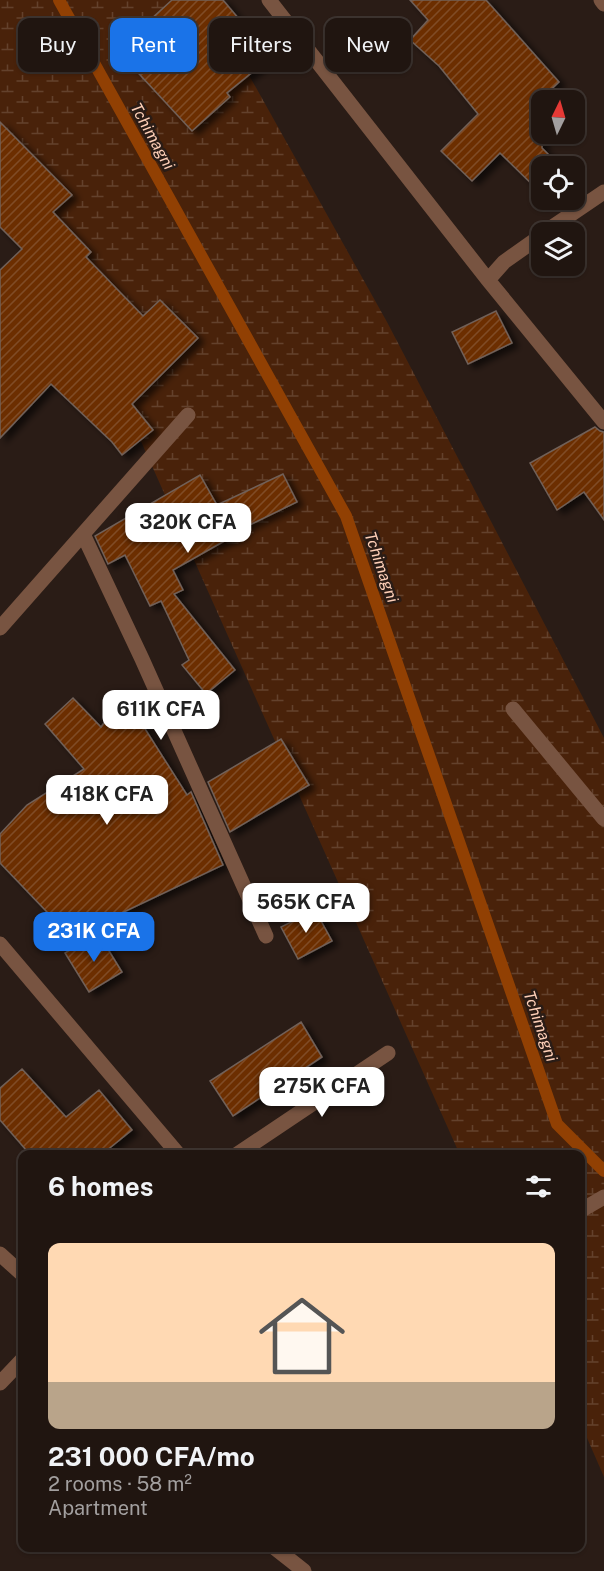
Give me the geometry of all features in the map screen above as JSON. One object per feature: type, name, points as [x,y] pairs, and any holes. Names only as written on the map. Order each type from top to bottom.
[{"type":"street","points":[[269,0],[488,280],[604,422]]},
{"type":"street","points":[[601,0],[604,4]]},
{"type":"street","points":[[560,222],[604,192]]},
{"type":"street","points":[[488,280],[504,262],[531,243]]},
{"type":"street","points":[[0,628],[188,415]]},
{"type":"street","points":[[83,534],[142,659],[266,936]]},
{"type":"street","points":[[513,709],[604,819]]},
{"type":"street","points":[[0,944],[175,1150]]},
{"type":"street","points":[[243,1150],[388,1053]]},
{"type":"street","points":[[585,1208],[602,1198]]},
{"type":"street","points":[[0,1254],[18,1270]]},
{"type":"street","points":[[0,1383],[18,1364]]},
{"type":"street","points":[[280,1552],[304,1571]]},
{"type":"green space","points":[[0,0],[207,0],[217,18],[209,18],[209,72],[247,72],[387,322],[604,738],[604,1477],[585,1433],[585,1150],[458,1150],[0,126]]},
{"type":"building","points":[[172,0],[223,0],[238,18],[209,18],[209,72],[253,72],[227,93],[230,97],[192,131],[137,72],[197,72],[197,18],[152,18]]},
{"type":"building","points":[[410,0],[486,0],[559,82],[550,90],[531,90],[531,144],[542,144],[542,148],[550,156],[531,156],[531,183],[500,153],[472,181],[441,151],[478,114],[439,66],[411,41],[428,20]]},
{"type":"building","points":[[0,122],[72,195],[53,212],[91,252],[86,257],[143,316],[160,300],[198,338],[132,404],[153,430],[122,455],[112,442],[51,384],[0,438],[0,270],[22,249],[0,227]]},
{"type":"building","points":[[496,311],[512,343],[468,364],[452,332]]},
{"type":"building","points":[[595,427],[604,432],[604,520],[584,492],[557,510],[530,463]]},
{"type":"building","points":[[283,474],[297,502],[233,533],[235,535],[173,570],[183,590],[174,594],[235,670],[206,694],[182,665],[189,660],[161,601],[150,606],[125,555],[108,564],[95,536],[200,475],[217,505]]},
{"type":"building","points":[[73,698],[101,727],[117,705],[142,724],[187,795],[191,792],[223,865],[71,937],[0,863],[0,834],[27,805],[84,769],[45,724]]},
{"type":"building","points":[[281,739],[309,785],[230,832],[208,782]]},
{"type":"building","points":[[315,910],[332,941],[298,959],[281,927]]},
{"type":"building","points":[[98,933],[122,972],[89,992],[65,953]]},
{"type":"building","points":[[301,1022],[322,1057],[233,1116],[210,1081]]},
{"type":"building","points":[[22,1069],[66,1117],[99,1090],[132,1130],[107,1150],[26,1150],[0,1120],[0,1088]]},
{"type":"waterway","name":"Tchimagni","points":[[59,0],[346,516],[557,1124],[583,1150]]},
{"type":"waterway","name":"Tchimagni","points":[[585,1152],[604,1171]]}]
